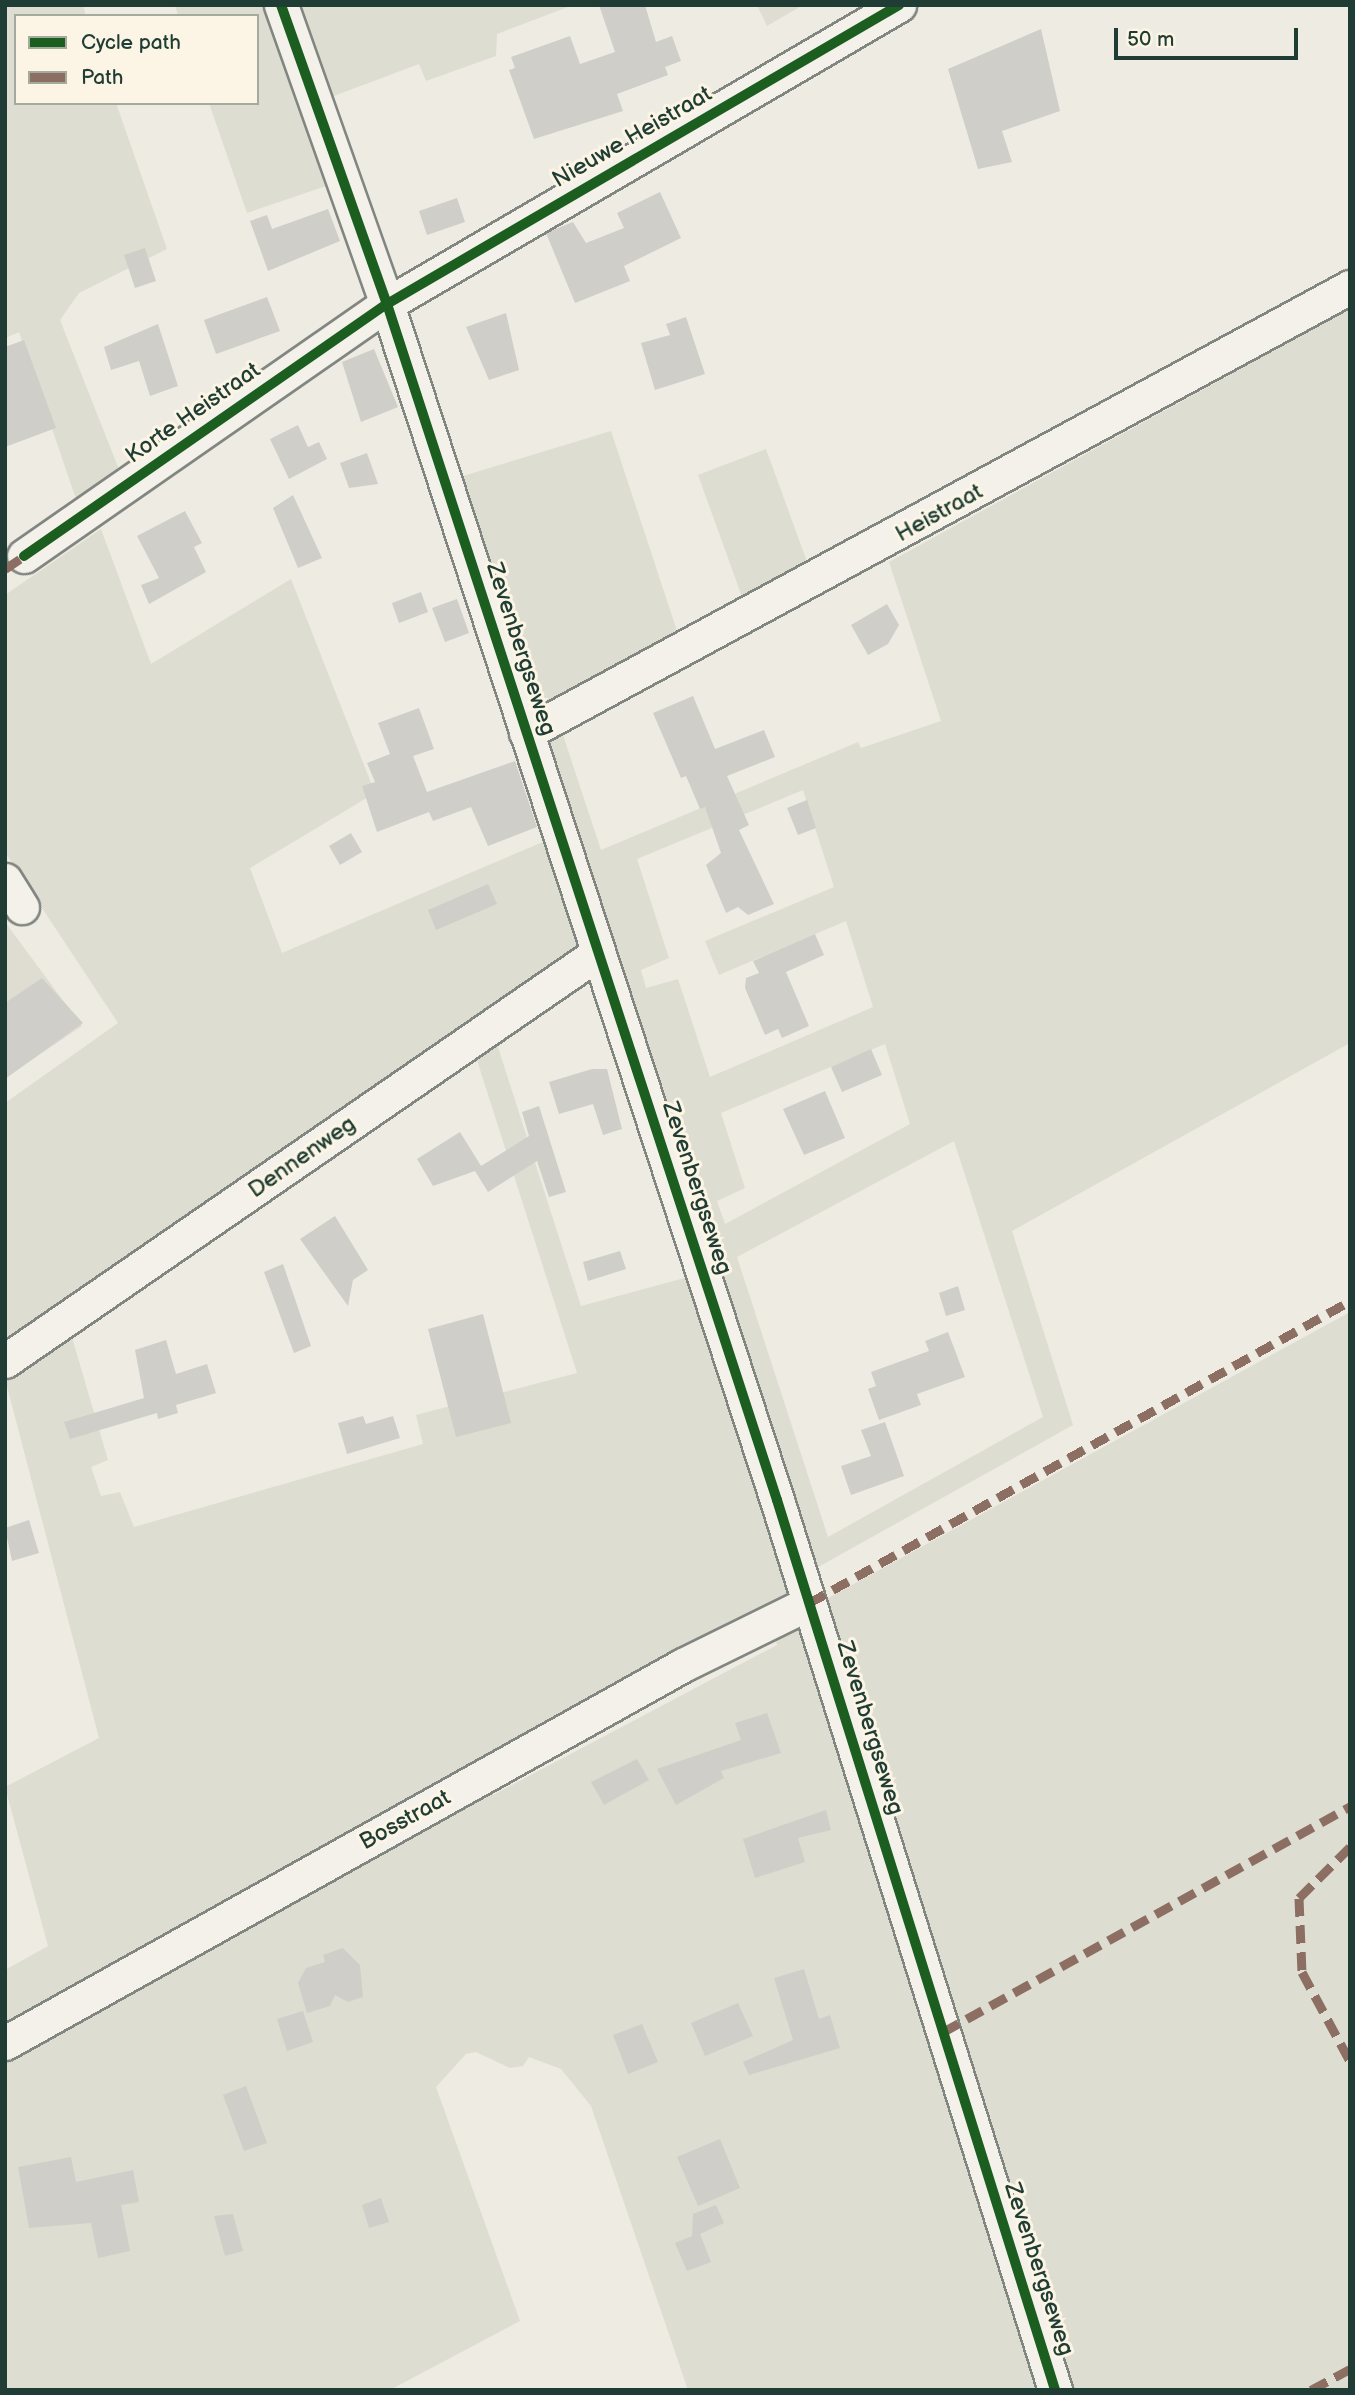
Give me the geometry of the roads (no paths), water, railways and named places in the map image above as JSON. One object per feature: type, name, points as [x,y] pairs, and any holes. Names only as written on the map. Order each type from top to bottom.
[{"type":"street","name":"Zevenbergseweg","points":[[281,5],[387,304],[598,953],[808,1603],[1055,2390]]},
{"type":"street","name":"Nieuwe Heistraat","points":[[387,304],[899,5]]},
{"type":"street","name":"Heistraat","points":[[526,733],[1350,287]]},
{"type":"street","name":"Korte Heistraat","points":[[24,556],[387,304]]},
{"type":"street","name":"Dennenweg","points":[[5,1361],[598,953]]},
{"type":"street","name":"Bosstraat","points":[[5,2043],[683,1665],[808,1603]]}]
